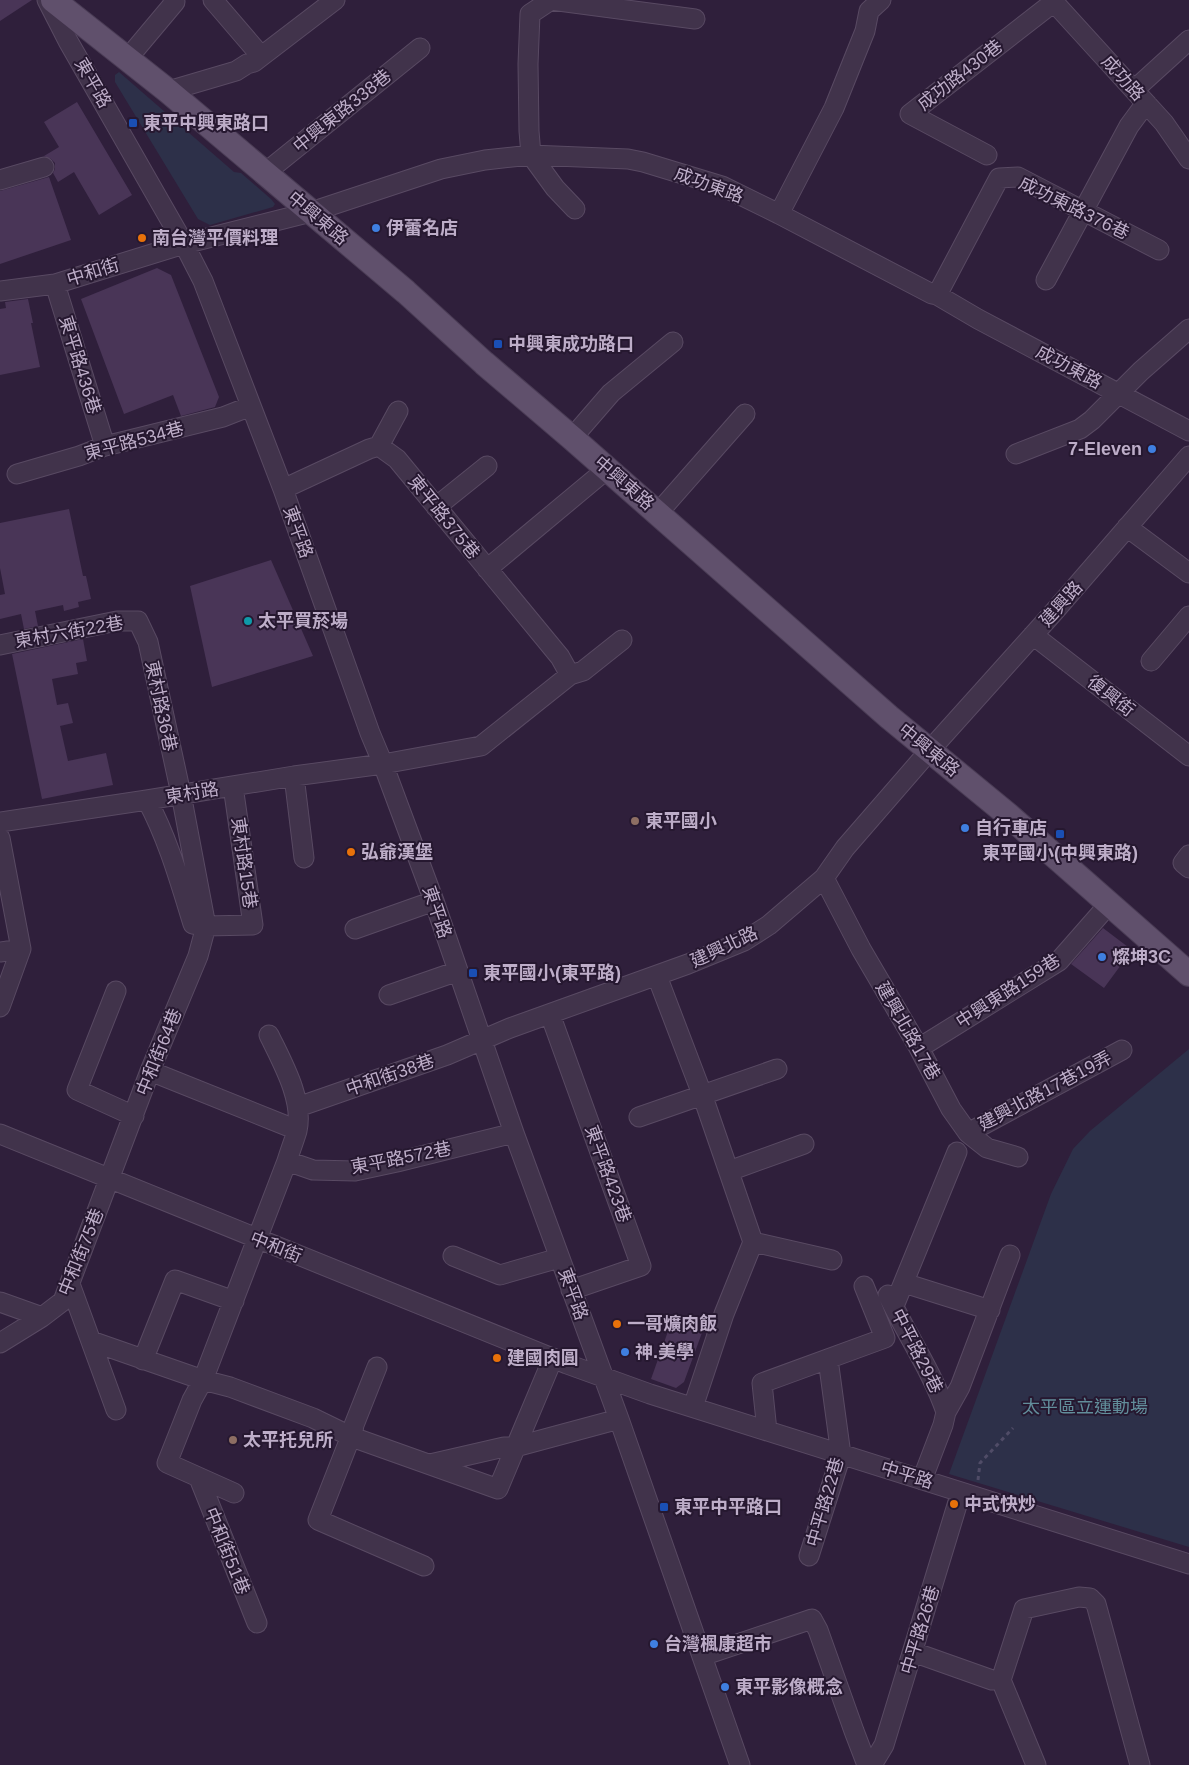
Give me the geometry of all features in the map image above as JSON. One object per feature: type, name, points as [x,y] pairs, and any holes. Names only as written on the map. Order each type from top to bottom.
[{"type":"main road","name":"中興東路","points":[[53,0],[128,58],[311,212],[882,710],[1007,814],[1189,974]]},
{"type":"street","name":"東平路","points":[[47,0],[68,41],[184,244],[203,281],[283,489],[370,733],[434,901],[514,1133],[619,1419],[740,1765]]},
{"type":"street","points":[[128,58],[175,2],[173,0]]},
{"type":"street","points":[[213,0],[260,56]]},
{"type":"street","points":[[168,91],[236,71],[254,62],[335,0]]},
{"type":"street","points":[[575,209],[555,188],[531,154],[528,64],[530,14],[551,0],[695,19]]},
{"type":"street","points":[[779,214],[840,95],[865,32],[869,11],[881,0]]},
{"type":"street","name":"成功路","points":[[1053,1],[1164,123],[1189,159]]},
{"type":"street","name":"成功路430巷","points":[[987,155],[910,114],[1053,1]]},
{"type":"street","points":[[1046,280],[1129,126],[1140,97],[1189,40]]},
{"type":"street","name":"中興東路338巷","points":[[265,173],[420,48]]},
{"type":"street","name":"成功東路","points":[[184,244],[311,212],[441,169],[485,160],[531,154],[643,162],[722,186],[779,214],[937,295],[978,319],[1189,431]]},
{"type":"street","points":[[0,180],[44,167]]},
{"type":"street","name":"成功東路376巷","points":[[937,295],[999,178],[1018,178],[1159,250]]},
{"type":"street","name":"中和街","points":[[0,291],[55,284],[184,244]]},
{"type":"street","name":"東平路436巷","points":[[55,284],[105,446]]},
{"type":"street","points":[[1016,454],[1080,429],[1189,330]]},
{"type":"street","points":[[572,438],[611,393],[673,342]]},
{"type":"street","name":"東平路534巷","points":[[17,474],[79,456],[105,446],[222,417],[251,406]]},
{"type":"street","points":[[283,489],[379,446],[398,411]]},
{"type":"street","points":[[658,513],[745,414]]},
{"type":"street","name":"東平路375巷","points":[[379,446],[397,459],[560,658],[570,675]]},
{"type":"street","name":"建興路","points":[[930,750],[1189,456]]},
{"type":"street","points":[[436,508],[487,466]]},
{"type":"street","points":[[487,569],[607,469]]},
{"type":"street","points":[[1127,527],[1189,573]]},
{"type":"street","points":[[1151,661],[1189,616]]},
{"type":"street","name":"東村六街22巷","points":[[0,645],[117,621],[138,621]]},
{"type":"street","name":"東村路36巷","points":[[138,621],[148,642],[181,794]]},
{"type":"street","name":"復興街","points":[[1032,635],[1189,756]]},
{"type":"street","points":[[383,764],[481,746],[570,675],[583,671],[622,640]]},
{"type":"street","name":"建興北路","points":[[482,1040],[657,976],[744,941],[769,925],[824,878],[845,848],[930,750]]},
{"type":"street","name":"東村路","points":[[0,822],[383,764]]},
{"type":"street","points":[[294,776],[304,858]]},
{"type":"street","name":"東村路15巷","points":[[206,926],[253,925],[233,786]]},
{"type":"street","name":"中和街64巷","points":[[110,1179],[150,1071],[198,956],[206,926],[181,794]]},
{"type":"street","points":[[147,800],[167,842],[194,924],[206,926]]},
{"type":"street","points":[[0,838],[21,949],[0,1007]]},
{"type":"street","points":[[1189,855],[1183,863],[1189,868]]},
{"type":"street","name":"建興北路17巷","points":[[824,878],[951,1109],[968,1133],[987,1148],[1018,1157]]},
{"type":"street","points":[[355,929],[434,901]]},
{"type":"street","name":"中興東路159巷","points":[[919,1048],[1059,961],[1109,904]]},
{"type":"street","points":[[0,952],[21,949]]},
{"type":"street","points":[[389,995],[458,971]]},
{"type":"street","points":[[657,976],[702,1094],[754,1242],[724,1314],[693,1407]]},
{"type":"street","points":[[116,991],[77,1090],[134,1116]]},
{"type":"street","name":"東平路423巷","points":[[550,1014],[641,1266],[572,1290]]},
{"type":"street","points":[[257,1239],[297,1130],[298,1107],[287,1074],[268,1035]]},
{"type":"street","name":"中和街38巷","points":[[298,1107],[447,1055],[482,1040]]},
{"type":"street","name":"建興北路17巷19弄","points":[[968,1133],[1122,1050]]},
{"type":"street","points":[[639,1117],[777,1069]]},
{"type":"street","points":[[150,1071],[297,1130]]},
{"type":"street","name":"東平路572巷","points":[[287,1161],[313,1170],[355,1171],[514,1133]]},
{"type":"street","name":"中和街","points":[[0,1134],[553,1358],[603,1376]]},
{"type":"street","points":[[729,1172],[804,1144]]},
{"type":"street","points":[[904,1282],[957,1152]]},
{"type":"street","name":"中和街75巷","points":[[0,1343],[64,1301],[110,1179]]},
{"type":"street","name":"中和街51巷","points":[[234,1493],[167,1463],[192,1400],[203,1380],[257,1239]]},
{"type":"street","points":[[754,1242],[832,1260]]},
{"type":"street","name":"中平路29巷","points":[[922,1480],[946,1412],[960,1387],[1010,1255]]},
{"type":"street","points":[[453,1256],[500,1275],[560,1258]]},
{"type":"street","points":[[143,1360],[175,1280],[234,1301]]},
{"type":"street","name":"中平路29巷","points":[[946,1412],[938,1390],[890,1298],[904,1282],[990,1310]]},
{"type":"street","points":[[70,1284],[116,1410]]},
{"type":"street","points":[[767,1431],[762,1383],[885,1338],[864,1286]]},
{"type":"street","points":[[0,1302],[42,1317]]},
{"type":"street","points":[[91,1341],[203,1380],[230,1387],[313,1418],[352,1437],[498,1489],[553,1358]]},
{"type":"street","name":"中平路22巷","points":[[809,1556],[841,1455],[828,1359]]},
{"type":"street","points":[[377,1367],[354,1425],[352,1437],[346,1446],[318,1520],[424,1566]]},
{"type":"street","name":"中平路","points":[[603,1376],[650,1394],[1189,1564]]},
{"type":"street","points":[[430,1464],[504,1447],[515,1447],[619,1419]]},
{"type":"street","name":"中和街51巷","points":[[198,1478],[257,1623]]},
{"type":"street","name":"中平路26巷","points":[[872,1765],[884,1745],[961,1492]]},
{"type":"street","points":[[1029,1762],[1001,1680],[1024,1609],[1080,1597],[1090,1598],[1096,1604],[1140,1765]]},
{"type":"street","points":[[702,1656],[812,1619],[818,1630],[867,1765]]},
{"type":"street","points":[[913,1652],[992,1680],[1001,1680]]},
{"type":"path","points":[[978,1483],[980,1462],[1013,1428]]},
{"type":"green space","points":[[119,72],[234,172],[241,173],[271,199],[275,204],[273,207],[210,225],[198,219],[115,82],[115,75]]},
{"type":"green space","name":"太平區立運動場","points":[[1189,1049],[1189,1547],[949,1474],[1051,1194],[1073,1149],[1090,1131]]},
{"type":"building","points":[[0,0],[32,0],[0,21]]},
{"type":"building","points":[[77,102],[132,195],[99,215],[74,172],[58,182],[53,173],[55,163],[44,156],[59,147],[44,122]]},
{"type":"building","points":[[49,177],[71,240],[0,264],[0,191]]},
{"type":"building","points":[[157,268],[171,275],[219,397],[215,407],[181,416],[173,395],[124,414],[81,299]]},
{"type":"building","points":[[28,299],[40,367],[0,375],[0,309],[6,308],[5,302]]},
{"type":"building","points":[[69,509],[83,576],[86,576],[91,599],[78,602],[79,607],[64,611],[63,605],[35,611],[38,626],[24,629],[21,614],[0,619],[0,595],[5,594],[0,568],[0,523]]},
{"type":"building","name":"太平買菸場","points":[[271,560],[313,656],[212,687],[190,586]]},
{"type":"building","points":[[83,639],[87,661],[76,663],[78,674],[52,679],[57,705],[68,703],[73,723],[60,726],[68,761],[106,753],[113,785],[42,799],[12,654]]},
{"type":"building","name":"燦坤3C","points":[[1103,928],[1132,950],[1104,988],[1071,964]]},
{"type":"building","points":[[672,1320],[703,1330],[684,1382],[676,1388],[651,1379]]},
{"type":"place","name":"東平中興東路口","points":[[133,123]]},
{"type":"place","name":"伊蕾名店","points":[[376,228]]},
{"type":"place","name":"南台灣平價料理","points":[[142,238]]},
{"type":"place","name":"中興東成功路口","points":[[498,344]]},
{"type":"place","name":"7-Eleven","points":[[1152,449]]},
{"type":"place","name":"太平買菸場","points":[[248,621]]},
{"type":"place","name":"東平國小","points":[[635,821]]},
{"type":"place","name":"自行車店","points":[[965,828]]},
{"type":"place","name":"東平國小(中興東路)","points":[[1060,834]]},
{"type":"place","name":"弘爺漢堡","points":[[351,852]]},
{"type":"place","name":"燦坤3C","points":[[1102,957]]},
{"type":"place","name":"東平國小(東平路)","points":[[473,973]]},
{"type":"place","name":"一哥爌肉飯","points":[[617,1324]]},
{"type":"place","name":"神.美學","points":[[625,1352]]},
{"type":"place","name":"建國肉圓","points":[[497,1358]]},
{"type":"place","name":"太平托兒所","points":[[233,1440]]},
{"type":"place","name":"中式快炒","points":[[954,1504]]},
{"type":"place","name":"東平中平路口","points":[[664,1507]]},
{"type":"place","name":"台灣楓康超市","points":[[654,1644]]},
{"type":"place","name":"東平影像概念","points":[[725,1687]]}]
